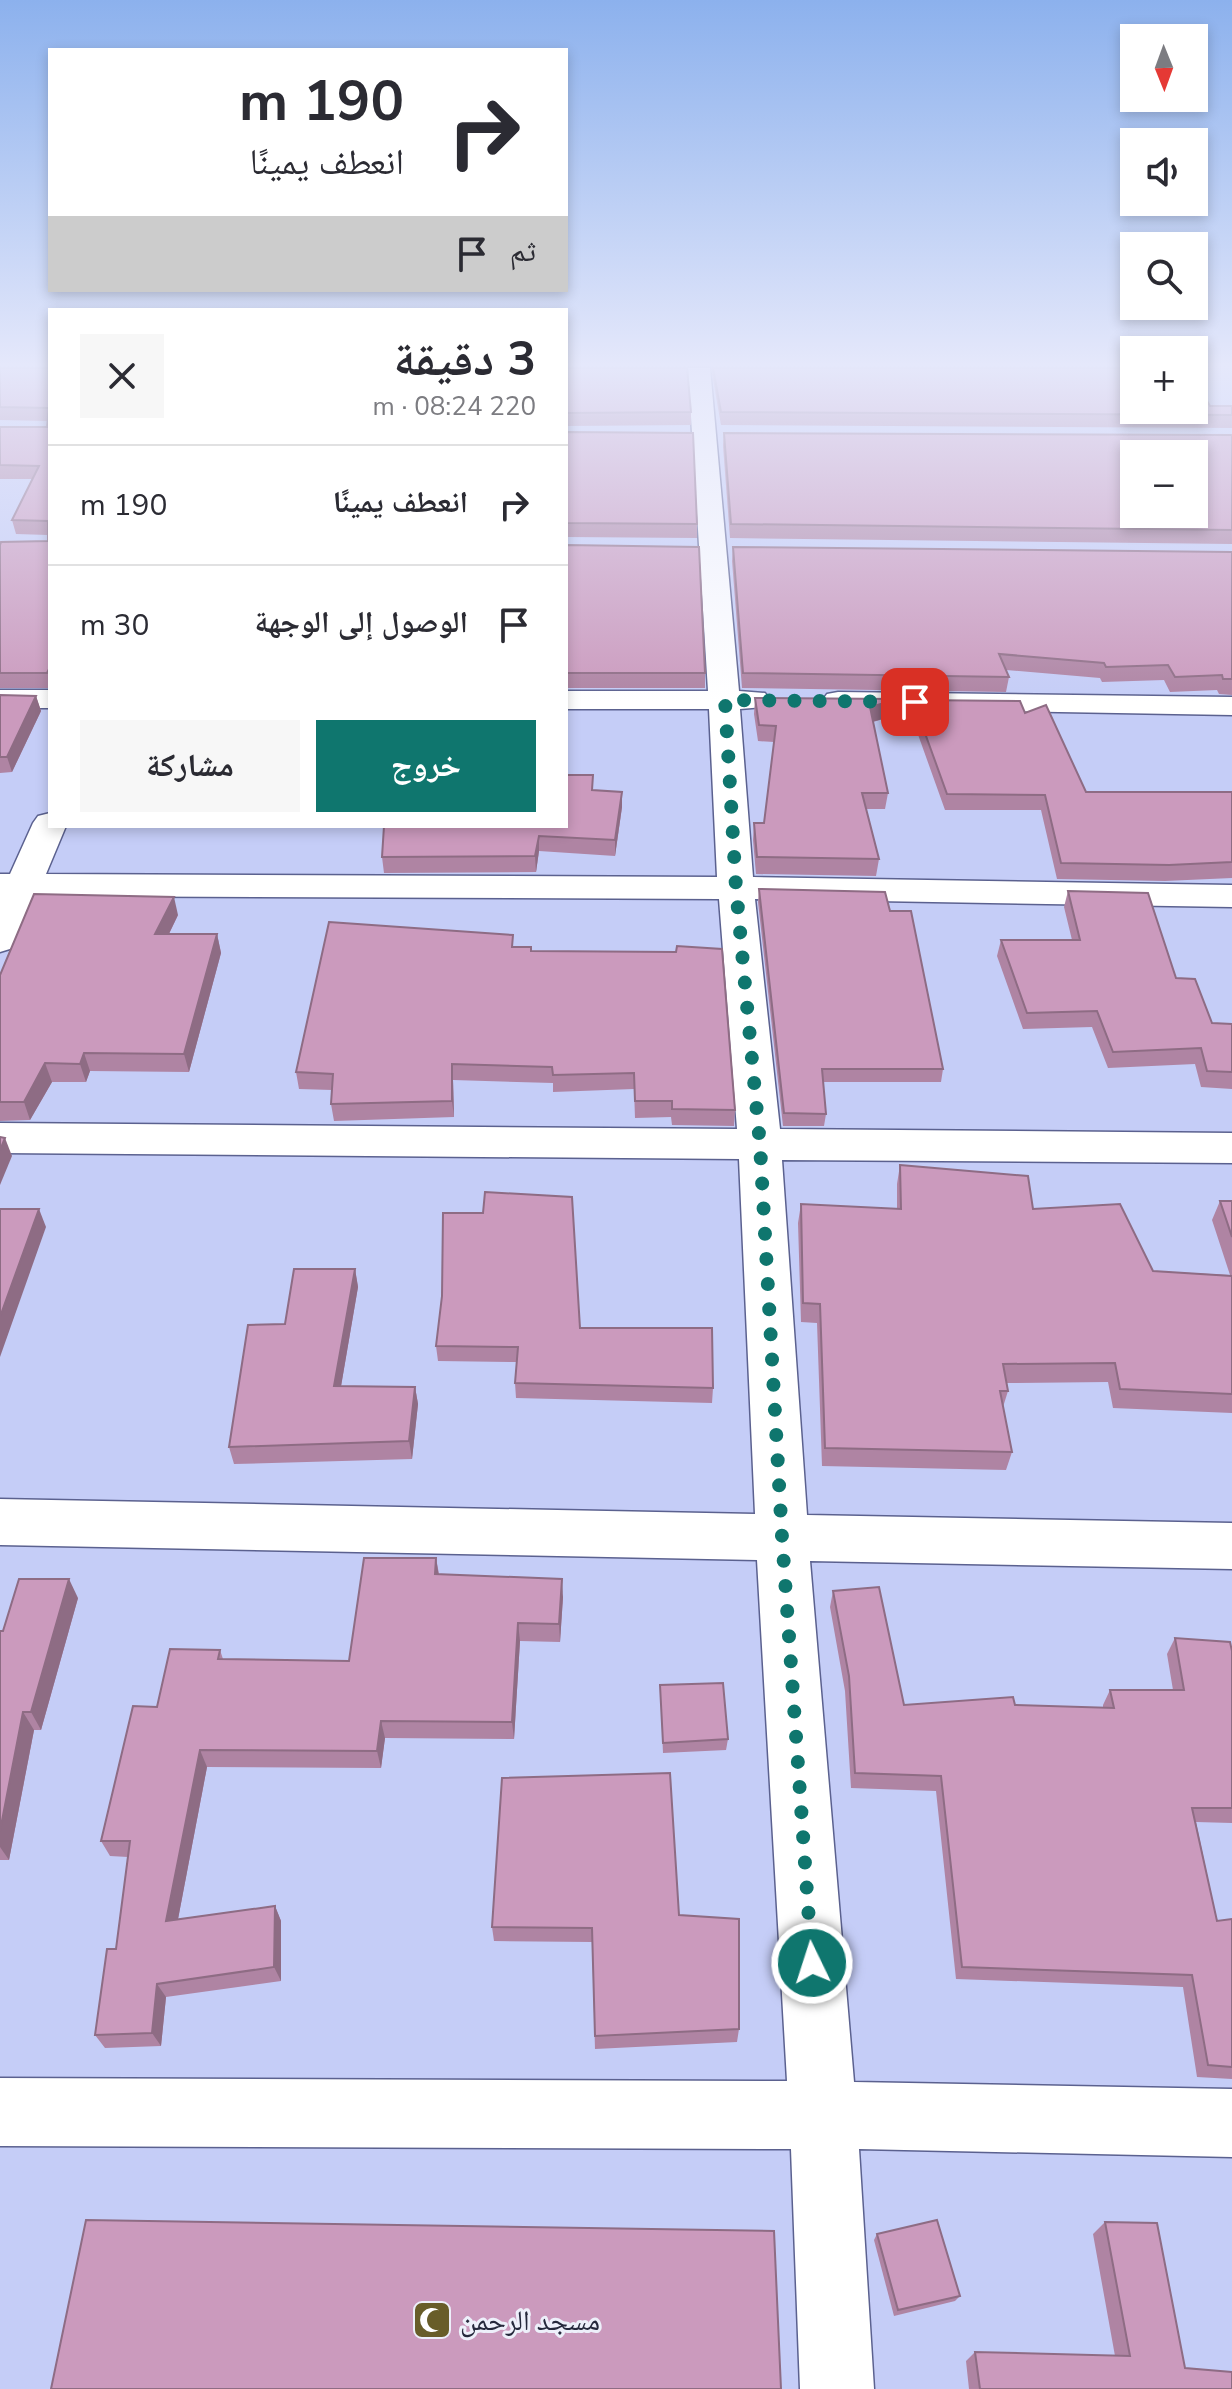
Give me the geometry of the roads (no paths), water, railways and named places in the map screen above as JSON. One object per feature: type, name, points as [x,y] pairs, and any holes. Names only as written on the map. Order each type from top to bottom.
[{"type":"street","points":[[709,479],[736,888],[760,1145],[782,1537],[823,2115],[837,2389]]},
{"type":"street","points":[[0,699],[48,699]]},
{"type":"street","points":[[568,700],[1232,706]]},
{"type":"street","points":[[0,940],[12,885],[48,826]]},
{"type":"street","points":[[12,885],[736,888],[1232,896]]},
{"type":"street","points":[[0,1138],[1232,1148]]},
{"type":"street","points":[[0,1522],[1232,1546]]},
{"type":"street","points":[[0,2112],[823,2115],[1232,2123]]},
{"type":"place","name":"مسجد الرحمن","points":[[432,2320]]}]
